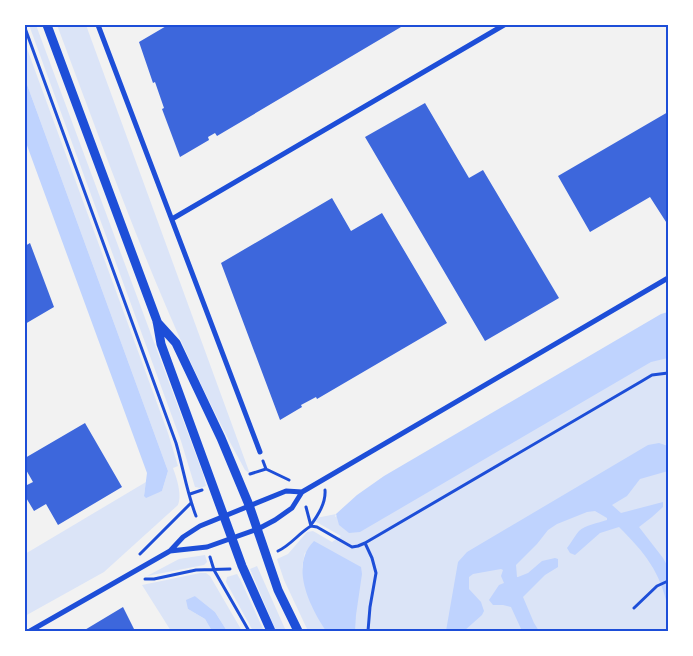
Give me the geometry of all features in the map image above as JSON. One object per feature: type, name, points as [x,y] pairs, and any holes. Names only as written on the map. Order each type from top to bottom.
[{"type":"street","points":[[47,25],[157,321],[161,344],[232,539],[271,631]]},
{"type":"street","points":[[98,25],[260,452]]},
{"type":"street","points":[[172,219],[504,25]]},
{"type":"street","points":[[170,551],[207,547],[232,539],[276,520],[292,508],[302,492],[668,278]]},
{"type":"street","points":[[157,321],[176,343],[221,438],[258,528],[278,590],[298,631]]},
{"type":"street","points":[[30,631],[170,551],[183,537],[200,526],[286,491],[302,492]]},
{"type":"path","points":[[25,28],[176,443],[191,503],[200,526]]},
{"type":"path","points":[[311,526],[317,527],[352,547],[358,546],[642,381],[652,376],[668,373]]},
{"type":"path","points":[[267,557],[284,548],[311,526],[321,509],[326,493],[323,480]]},
{"type":"path","points":[[140,555],[191,503]]},
{"type":"path","points":[[365,543],[376,573],[368,631]]},
{"type":"path","points":[[207,547],[214,570],[249,631]]},
{"type":"path","points":[[122,579],[154,579],[196,570],[214,570]]},
{"type":"path","points":[[634,608],[657,586],[668,581]]},
{"type":"shaded area","points":[[29,25],[36,25],[206,486],[195,487],[181,441]]},
{"type":"shaded area","points":[[57,25],[86,25],[250,474],[245,470],[217,417],[166,307],[121,195]]},
{"type":"shaded area","points":[[25,43],[168,433],[178,466],[173,468],[179,491],[179,501],[178,505],[104,572],[25,616],[25,554],[146,482],[144,495],[162,491],[168,471],[25,79]]},
{"type":"shaded area","points":[[668,333],[668,631],[342,631],[305,552],[302,567],[306,589],[326,631],[308,631],[284,580],[277,559],[288,554],[307,532],[313,531],[332,542],[341,536],[311,519],[336,514],[335,517]]},
{"type":"shaded area","points":[[205,555],[207,562],[204,565],[147,576],[179,559]]},
{"type":"shaded area","points":[[257,566],[286,631],[276,631],[250,569]]},
{"type":"shaded area","points":[[206,573],[210,576],[242,631],[227,631],[215,612],[195,596],[188,609],[205,619],[212,631],[171,631],[142,585]]},
{"type":"shaded area","points":[[237,574],[264,631],[253,631],[226,582],[227,577]]},
{"type":"water","points":[[25,79],[168,471],[162,491],[146,498],[144,496],[147,473],[25,140]]},
{"type":"water","points":[[668,312],[668,358],[651,362],[360,532],[349,533],[339,525],[336,514],[357,495],[384,476],[661,314]]},
{"type":"water","points":[[659,443],[668,446],[668,471],[640,479],[627,496],[612,505],[621,513],[663,502],[663,507],[639,527],[668,567],[668,608],[661,583],[650,563],[619,527],[600,533],[575,555],[570,553],[567,548],[579,531],[607,520],[607,518],[595,511],[587,512],[557,524],[548,530],[516,565],[518,577],[528,573],[542,561],[558,559],[558,567],[545,575],[523,597],[539,631],[522,631],[511,607],[493,605],[489,600],[499,585],[504,583],[501,576],[503,570],[501,569],[473,574],[469,577],[469,589],[481,602],[484,611],[464,631],[446,631],[458,562],[467,552],[648,445]]},
{"type":"water","points":[[314,541],[361,567],[362,574],[355,631],[326,631],[314,610],[305,586],[303,562],[307,551]]},
{"type":"water","points":[[195,596],[215,612],[227,631],[212,631],[205,619],[188,609],[186,600]]},
{"type":"building","points":[[168,25],[399,25],[401,27],[217,136],[215,133],[208,137],[209,140],[180,157],[162,109],[164,108],[155,82],[153,83],[139,42]]},
{"type":"building","points":[[425,103],[469,178],[483,170],[559,298],[485,341],[365,137]]},
{"type":"building","points":[[668,112],[668,225],[650,197],[590,232],[558,176]]},
{"type":"building","points":[[332,198],[351,231],[382,213],[447,323],[317,399],[316,397],[301,405],[302,407],[280,420],[221,263]]},
{"type":"building","points":[[30,243],[54,307],[25,324],[25,246]]},
{"type":"building","points":[[85,423],[122,487],[58,525],[46,504],[34,511],[25,496],[25,486],[33,482],[25,468],[25,458]]},
{"type":"building","points":[[123,607],[135,631],[83,631]]}]
